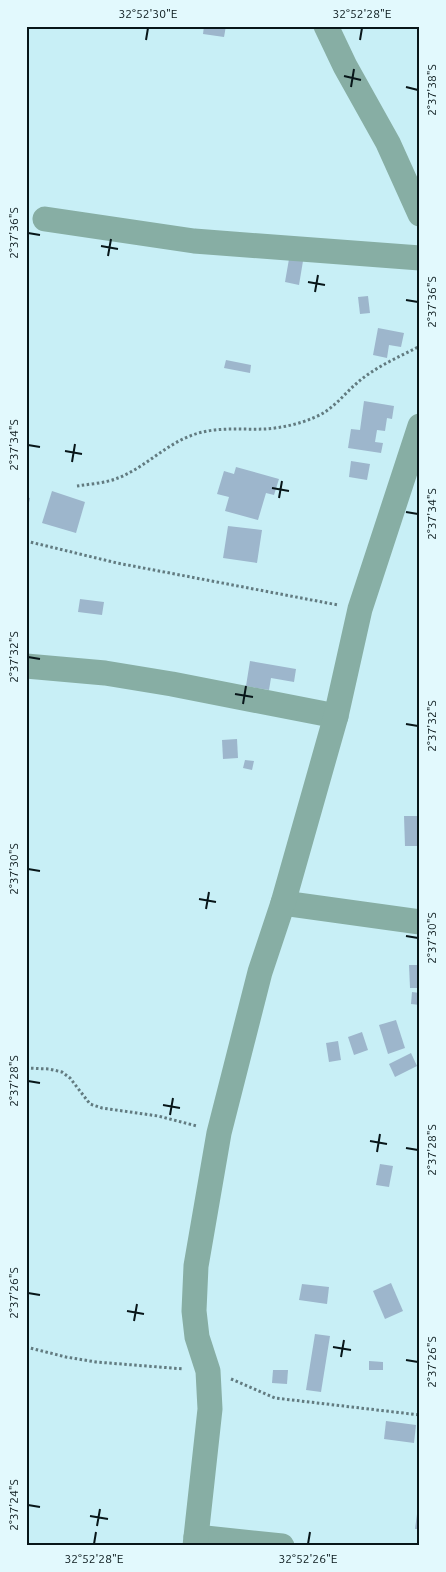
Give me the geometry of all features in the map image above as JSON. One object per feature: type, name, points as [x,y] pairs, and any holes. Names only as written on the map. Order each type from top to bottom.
[{"type":"street","points":[[326,26],[345,66],[388,144],[420,214]]},
{"type":"street","points":[[45,219],[194,241],[420,258]]},
{"type":"street","points":[[282,1546],[195,1541],[210,1409],[208,1371],[197,1337],[194,1302],[196,1266],[219,1133],[260,972],[284,904],[336,716],[360,609],[420,426]]},
{"type":"street","points":[[26,666],[105,673],[336,716]]},
{"type":"street","points":[[284,904],[420,922]]},
{"type":"path","points":[[77,486],[117,479],[171,444],[192,435],[210,430],[266,429],[314,418],[336,405],[358,382],[385,364],[420,346]]},
{"type":"path","points":[[26,541],[117,563],[360,609]]},
{"type":"path","points":[[26,1068],[49,1069],[62,1072],[70,1078],[90,1104],[102,1108],[188,1122],[219,1133]]},
{"type":"path","points":[[26,1347],[96,1362],[208,1371],[275,1398],[420,1415]]},
{"type":"building","points":[[204,26],[226,26],[224,37],[203,34]]},
{"type":"building","points":[[289,259],[303,261],[299,285],[285,282]]},
{"type":"building","points":[[368,296],[370,313],[360,314],[358,297]]},
{"type":"building","points":[[378,328],[404,333],[401,347],[389,345],[387,358],[373,355]]},
{"type":"building","points":[[226,360],[251,365],[250,373],[224,368]]},
{"type":"building","points":[[364,401],[394,406],[392,419],[387,418],[385,431],[377,430],[375,442],[383,443],[381,453],[348,448],[351,429],[360,430]]},
{"type":"building","points":[[351,461],[370,464],[367,480],[349,477]]},
{"type":"building","points":[[236,467],[279,479],[274,495],[266,493],[258,520],[225,511],[229,497],[217,494],[224,471],[234,474]]},
{"type":"building","points":[[52,491],[85,502],[76,533],[42,523]]},
{"type":"building","points":[[26,497],[30,498],[27,512],[26,512]]},
{"type":"building","points":[[228,526],[262,530],[257,563],[223,558]]},
{"type":"building","points":[[80,599],[104,602],[102,615],[78,612]]},
{"type":"building","points":[[250,661],[296,669],[294,682],[271,678],[269,690],[246,686]]},
{"type":"building","points":[[237,739],[238,758],[223,759],[222,740]]},
{"type":"building","points":[[245,760],[254,761],[252,770],[243,768]]},
{"type":"building","points":[[404,816],[420,816],[420,846],[405,846]]},
{"type":"building","points":[[409,965],[420,965],[420,988],[410,988]]},
{"type":"building","points":[[412,992],[420,993],[420,1005],[411,1004]]},
{"type":"building","points":[[396,1020],[405,1048],[388,1054],[379,1025]]},
{"type":"building","points":[[362,1032],[368,1050],[354,1055],[348,1037]]},
{"type":"building","points":[[338,1041],[341,1060],[329,1062],[326,1043]]},
{"type":"building","points":[[411,1053],[417,1066],[395,1077],[389,1064]]},
{"type":"building","points":[[380,1164],[393,1166],[389,1187],[376,1185]]},
{"type":"building","points":[[420,1195],[420,1208],[417,1207]]},
{"type":"building","points":[[391,1283],[403,1311],[385,1319],[373,1291]]},
{"type":"building","points":[[302,1284],[329,1287],[327,1304],[299,1300]]},
{"type":"building","points":[[315,1334],[330,1336],[321,1392],[306,1390]]},
{"type":"building","points":[[369,1361],[383,1362],[383,1370],[369,1370]]},
{"type":"building","points":[[273,1370],[288,1370],[287,1384],[272,1383]]},
{"type":"building","points":[[386,1421],[416,1425],[414,1443],[384,1439]]},
{"type":"building","points":[[419,1499],[420,1529],[415,1529]]}]
